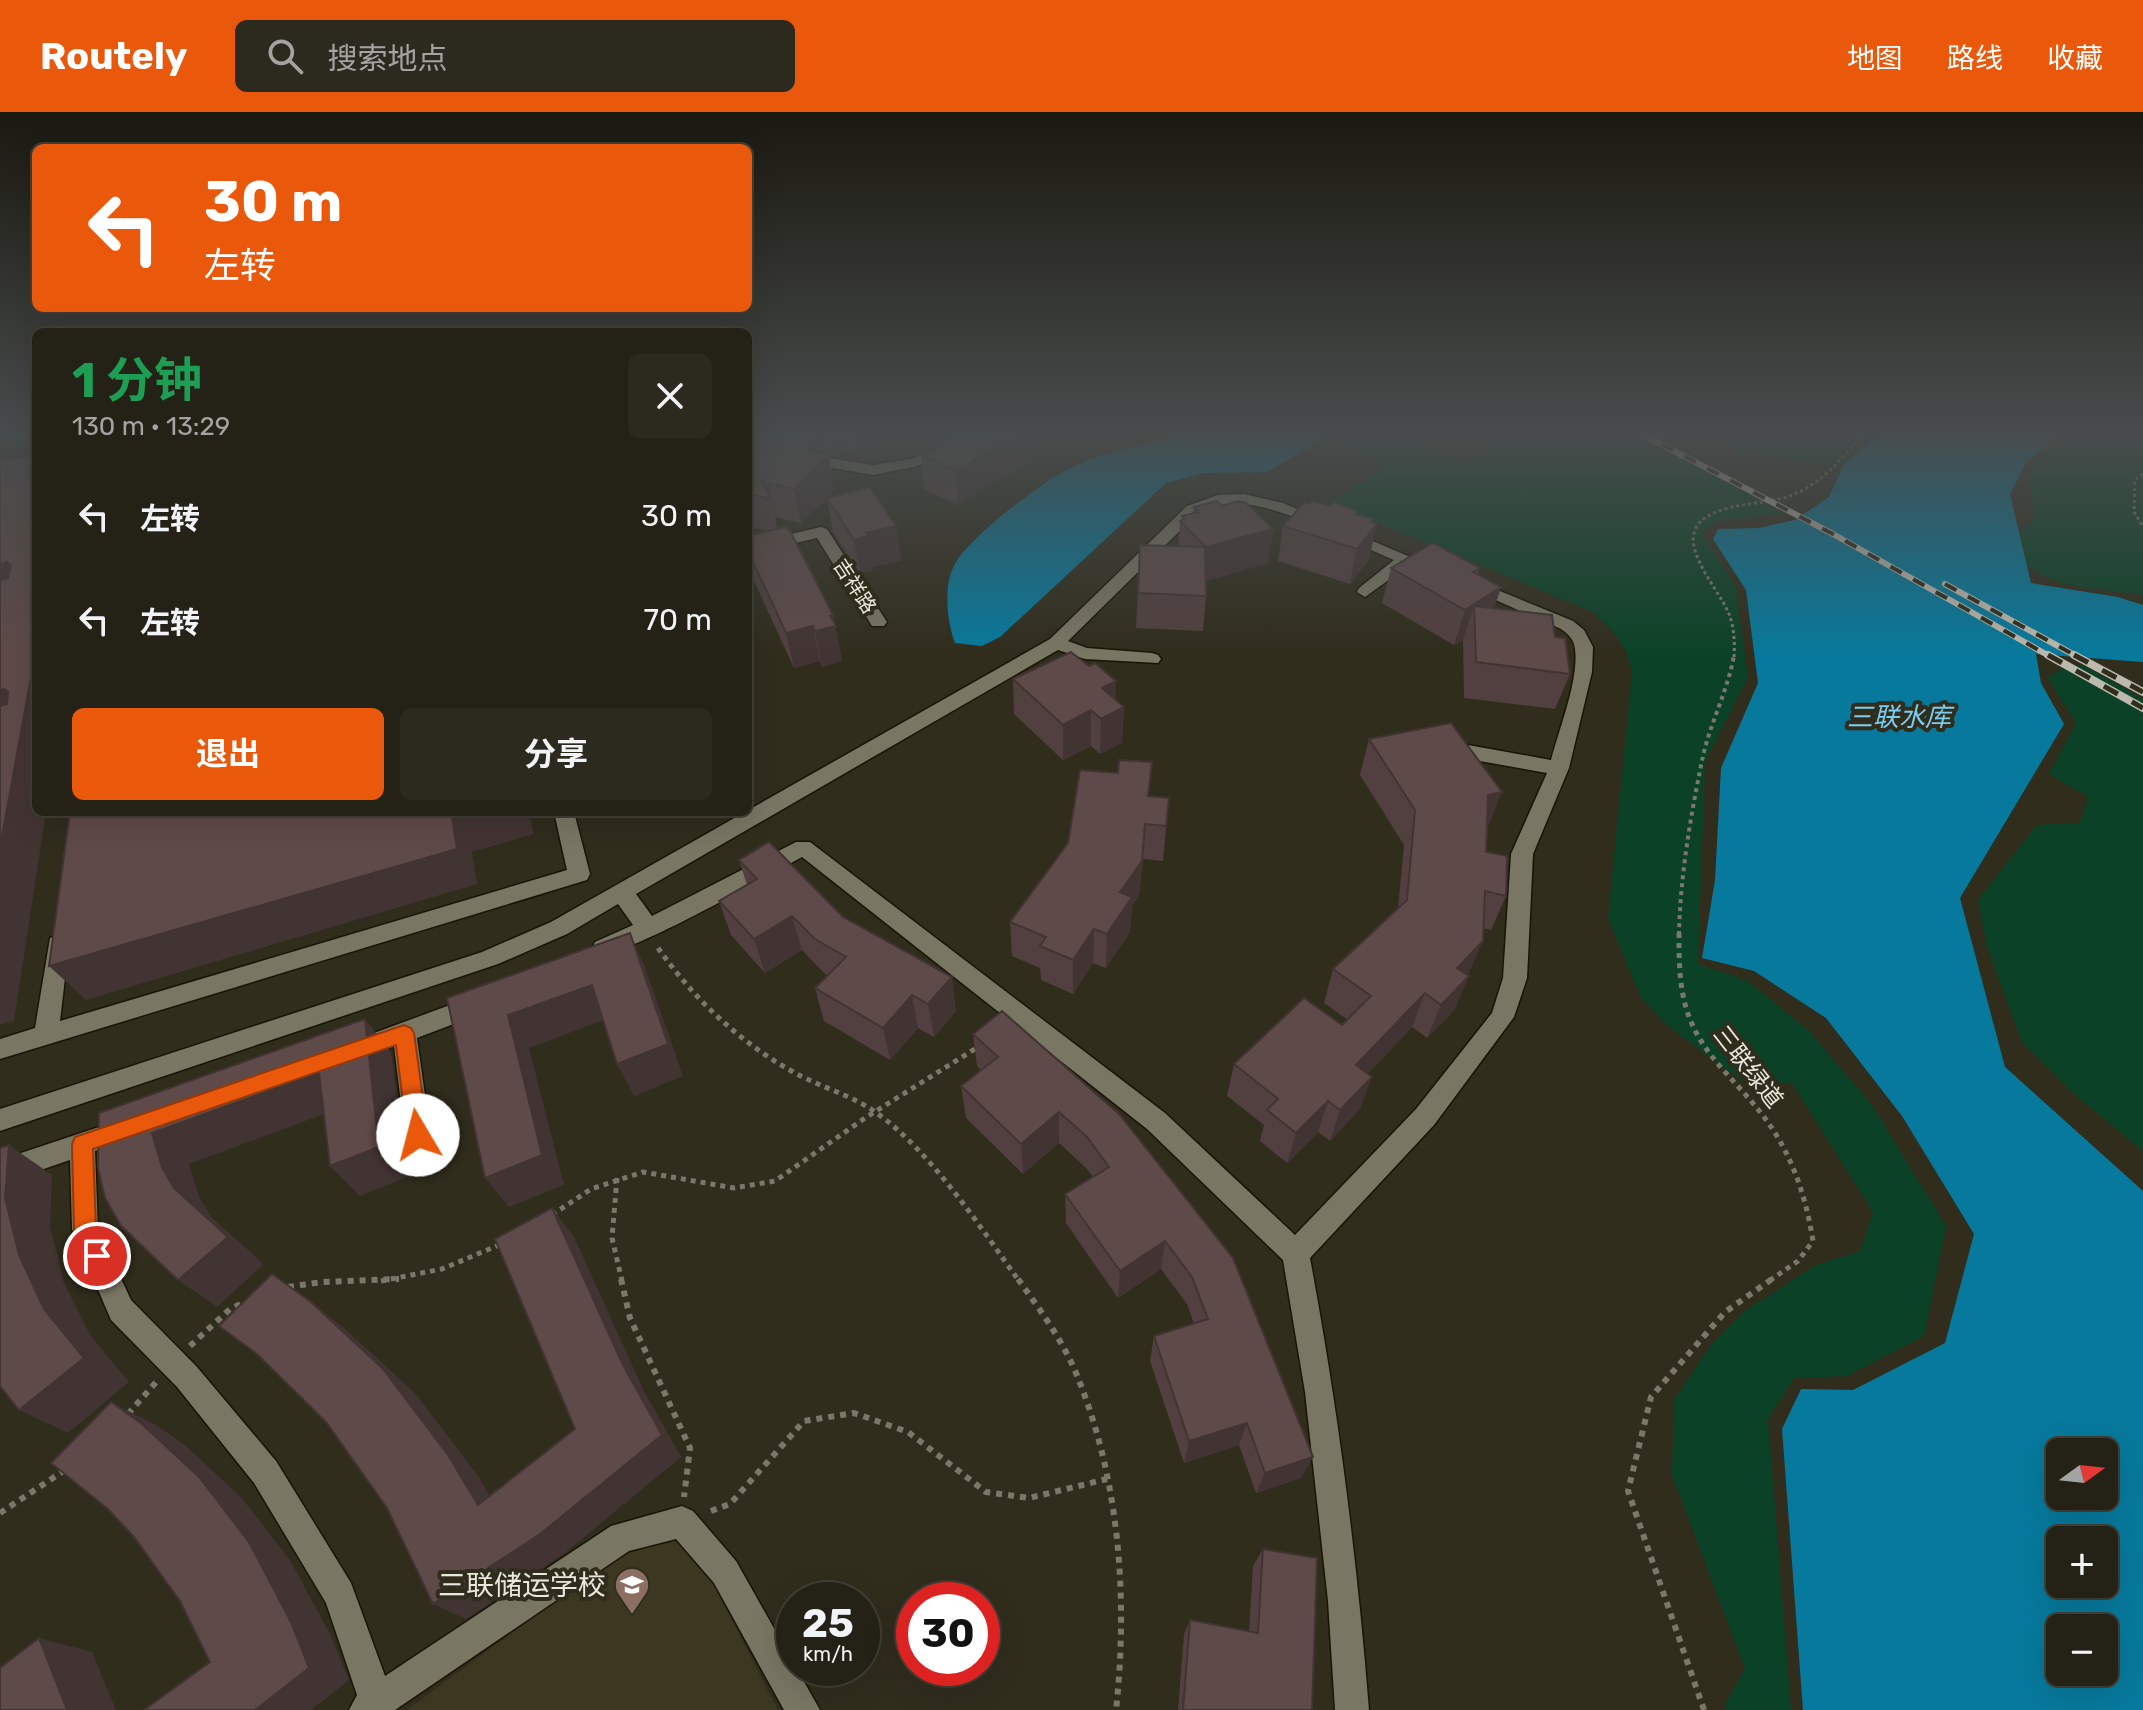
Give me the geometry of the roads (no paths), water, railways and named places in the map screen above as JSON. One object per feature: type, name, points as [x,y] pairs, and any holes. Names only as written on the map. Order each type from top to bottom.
[{"type":"street","points":[[0,1120],[490,958],[559,928],[1056,643],[1193,509],[1200,507]]},
{"type":"street","points":[[1262,507],[1406,559],[1536,619],[1567,625],[1578,634],[1584,647],[1583,672],[1559,768],[1522,854],[1515,978],[1502,1017],[1425,1117],[1296,1254]]},
{"type":"street","points":[[1193,509],[1217,518]]},
{"type":"street","name":"吉祥路","points":[[752,548],[821,532],[878,622]]},
{"type":"street","points":[[1365,592],[1406,559]]},
{"type":"street","points":[[1056,643],[1085,653],[1152,659]]},
{"type":"street","points":[[1432,745],[1559,768]]},
{"type":"street","points":[[0,1049],[579,874],[565,816]]},
{"type":"street","points":[[577,960],[646,929],[803,847],[1156,1121],[1296,1254],[1320,1392],[1344,1601],[1352,1710]]},
{"type":"street","points":[[621,893],[639,912],[646,929]]},
{"type":"street","points":[[46,1035],[62,916]]},
{"type":"street","points":[[331,1058],[494,998]]},
{"type":"street","points":[[404,1033],[421,1160]]},
{"type":"street","points":[[0,1172],[155,1119]]},
{"type":"street","points":[[82,1144],[85,1229],[121,1310],[172,1362],[265,1472],[339,1595],[371,1706],[622,1537],[682,1522],[725,1572],[803,1710]]},
{"type":"water","points":[[1013,507],[1141,507],[1000,637],[982,646],[955,643],[947,604],[948,584],[962,554]]},
{"type":"water","name":"三联水库","points":[[1815,507],[2013,507],[2031,583],[2118,597],[2143,605],[2143,662],[2036,654],[2041,683],[2064,724],[1960,898],[2005,1067],[2143,1191],[2143,1710],[1803,1710],[1782,1429],[1801,1389],[1853,1390],[1945,1343],[1974,1234],[1902,1116],[1826,1018],[1754,971],[1702,958],[1715,880],[1721,768],[1758,683],[1746,590],[1713,539],[1718,529],[1759,528],[1795,520]]},
{"type":"railway","points":[[1781,507],[2051,657]]},
{"type":"railway","points":[[1945,584],[2078,657]]},
{"type":"railway","points":[[2048,655],[2143,708]]},
{"type":"railway","points":[[2074,655],[2143,692]]},
{"type":"place","name":"三联储运学校","points":[[632,1616]]}]
